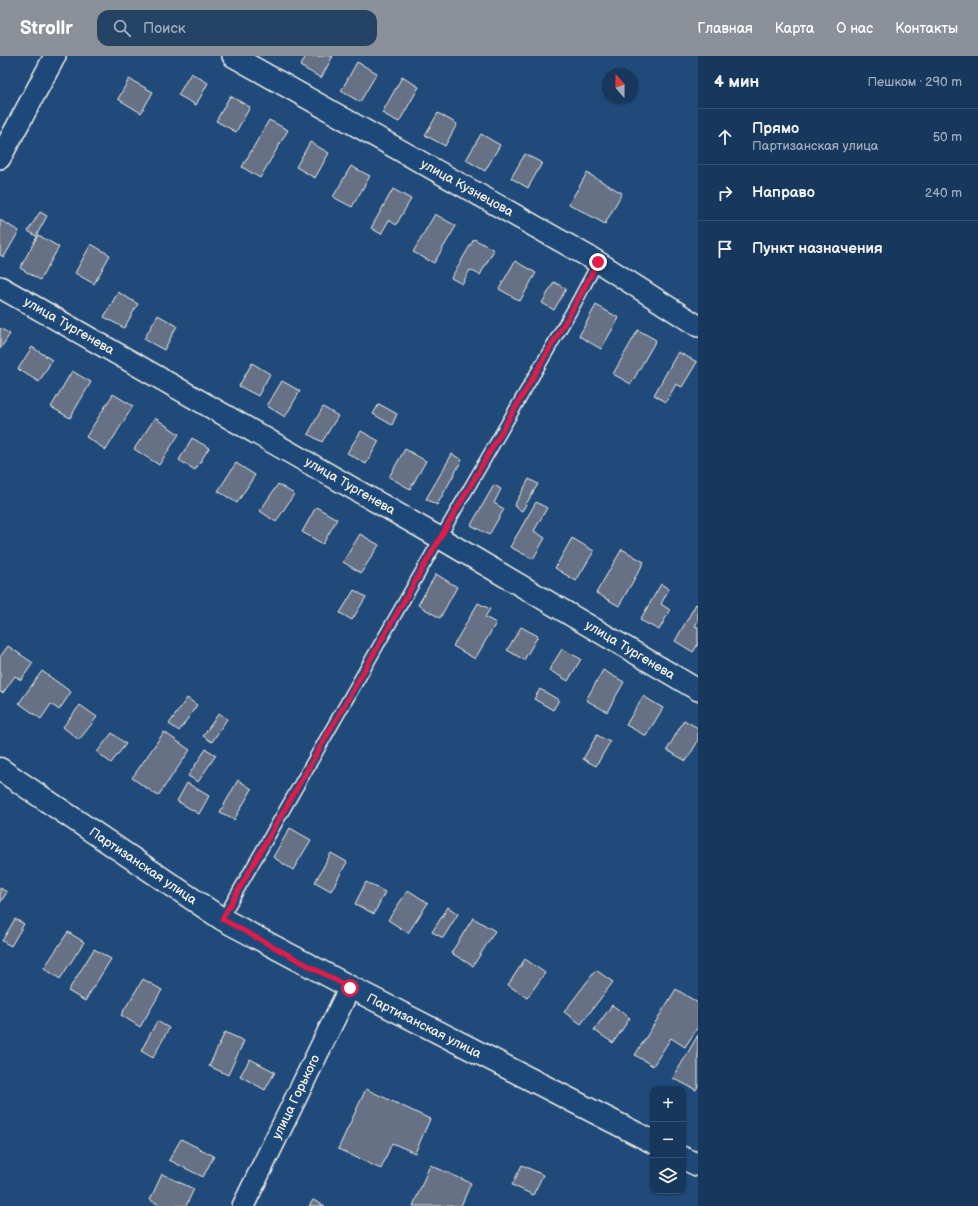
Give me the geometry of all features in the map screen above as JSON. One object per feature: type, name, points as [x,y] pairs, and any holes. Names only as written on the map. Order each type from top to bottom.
[{"type":"street","points":[[0,158],[55,56]]},
{"type":"street","name":"улица Кузнецова","points":[[233,56],[598,262],[698,326]]},
{"type":"street","name":"улица Тургенева","points":[[0,287],[440,538],[698,690]]},
{"type":"street","name":"Партизанская улица","points":[[0,769],[222,919],[350,988],[650,1140]]},
{"type":"street","name":"улица Горького","points":[[242,1206],[350,988]]},
{"type":"street","points":[[686,1159],[698,1165]]},
{"type":"lane","points":[[222,919],[575,305],[598,262]]},
{"type":"building","points":[[306,56],[333,56],[321,78],[300,66]]},
{"type":"building","points":[[357,62],[377,73],[360,102],[341,91]]},
{"type":"building","points":[[191,73],[208,83],[196,105],[178,95]]},
{"type":"building","points":[[402,77],[419,87],[399,122],[382,113]]},
{"type":"building","points":[[129,79],[153,92],[141,113],[118,99]]},
{"type":"building","points":[[230,96],[250,107],[236,132],[216,121]]},
{"type":"building","points":[[438,113],[457,124],[445,146],[425,135]]},
{"type":"building","points":[[269,120],[288,130],[260,178],[242,167]]},
{"type":"building","points":[[481,134],[500,145],[485,171],[466,160]]},
{"type":"building","points":[[310,142],[329,153],[315,178],[296,167]]},
{"type":"building","points":[[525,154],[542,163],[528,188],[511,178]]},
{"type":"building","points":[[351,166],[370,176],[352,207],[333,197]]},
{"type":"building","points":[[587,173],[622,193],[605,224],[569,204]]},
{"type":"building","points":[[393,189],[411,199],[396,225],[389,220],[381,234],[371,228]]},
{"type":"building","points":[[40,212],[47,216],[36,236],[28,231]]},
{"type":"building","points":[[435,214],[456,226],[434,263],[413,252]]},
{"type":"building","points":[[0,220],[19,231],[4,257],[0,255]]},
{"type":"building","points":[[38,235],[59,247],[40,280],[20,268]]},
{"type":"building","points":[[474,239],[494,250],[480,275],[470,270],[462,284],[451,278]]},
{"type":"building","points":[[91,244],[110,255],[94,284],[75,273]]},
{"type":"building","points":[[515,261],[536,273],[520,301],[499,289]]},
{"type":"building","points":[[554,282],[566,289],[554,310],[542,303]]},
{"type":"building","points":[[118,292],[138,304],[124,328],[104,317]]},
{"type":"building","points":[[596,305],[619,318],[601,349],[579,336]]},
{"type":"building","points":[[158,315],[177,326],[164,350],[144,339]]},
{"type":"building","points":[[0,328],[10,334],[0,349]]},
{"type":"building","points":[[638,330],[656,340],[631,384],[613,374]]},
{"type":"building","points":[[32,347],[52,360],[39,382],[18,369]]},
{"type":"building","points":[[678,352],[697,362],[682,387],[676,384],[666,402],[654,395]]},
{"type":"building","points":[[252,363],[270,374],[258,396],[239,386]]},
{"type":"building","points":[[72,371],[91,382],[70,418],[51,407]]},
{"type":"building","points":[[282,381],[300,391],[285,417],[267,406]]},
{"type":"building","points":[[113,394],[133,406],[106,450],[86,437]]},
{"type":"building","points":[[379,404],[397,414],[392,425],[373,414]]},
{"type":"building","points":[[323,407],[338,416],[322,442],[308,434]]},
{"type":"building","points":[[155,418],[179,434],[159,465],[134,449]]},
{"type":"building","points":[[361,431],[379,441],[366,464],[347,453]]},
{"type":"building","points":[[192,438],[209,448],[195,470],[179,460]]},
{"type":"building","points":[[405,449],[426,461],[410,489],[389,477]]},
{"type":"building","points":[[452,454],[462,460],[437,505],[426,499]]},
{"type":"building","points":[[236,463],[255,475],[237,503],[218,491]]},
{"type":"building","points":[[529,479],[538,484],[522,511],[514,506]]},
{"type":"building","points":[[278,484],[294,494],[276,522],[260,511]]},
{"type":"building","points":[[494,485],[501,489],[494,503],[504,509],[489,535],[471,525]]},
{"type":"building","points":[[536,502],[547,508],[534,531],[545,538],[533,559],[510,547]]},
{"type":"building","points":[[316,507],[337,519],[323,544],[302,532]]},
{"type":"building","points":[[360,534],[379,545],[361,573],[343,562]]},
{"type":"building","points":[[572,538],[594,551],[576,581],[555,568]]},
{"type":"building","points":[[622,549],[644,562],[619,606],[596,593]]},
{"type":"building","points":[[436,574],[457,587],[440,618],[418,605]]},
{"type":"building","points":[[661,584],[669,589],[661,604],[670,610],[659,630],[640,620]]},
{"type":"building","points":[[354,590],[366,597],[352,620],[340,613]]},
{"type":"building","points":[[478,603],[490,609],[485,617],[496,623],[475,659],[453,646]]},
{"type":"building","points":[[696,604],[698,605],[698,621],[695,626],[698,627],[698,644],[693,652],[675,641]]},
{"type":"building","points":[[521,627],[538,636],[524,660],[507,650]]},
{"type":"building","points":[[8,646],[33,663],[21,680],[15,676],[3,693],[0,692],[0,657]]},
{"type":"building","points":[[562,649],[581,659],[568,681],[549,670]]},
{"type":"building","points":[[603,670],[624,682],[607,712],[586,700]]},
{"type":"building","points":[[42,671],[71,692],[59,710],[51,704],[41,719],[19,703]]},
{"type":"building","points":[[540,689],[559,700],[553,710],[534,699]]},
{"type":"building","points":[[643,696],[663,708],[646,736],[626,725]]},
{"type":"building","points":[[187,698],[197,705],[179,731],[169,724]]},
{"type":"building","points":[[80,705],[97,717],[79,740],[63,727]]},
{"type":"building","points":[[219,713],[227,719],[212,742],[203,736]]},
{"type":"building","points":[[684,720],[698,728],[698,741],[686,761],[667,750]]},
{"type":"building","points":[[164,732],[190,750],[158,796],[132,778]]},
{"type":"building","points":[[112,733],[126,744],[111,763],[97,752]]},
{"type":"building","points":[[597,735],[610,742],[596,766],[583,759]]},
{"type":"building","points":[[206,749],[216,755],[198,782],[188,776]]},
{"type":"building","points":[[238,780],[252,789],[234,820],[220,812]]},
{"type":"building","points":[[187,783],[209,796],[199,814],[177,801]]},
{"type":"building","points":[[290,828],[311,840],[293,870],[273,857]]},
{"type":"building","points":[[331,853],[347,862],[331,891],[315,882]]},
{"type":"building","points":[[366,882],[385,892],[374,914],[355,904]]},
{"type":"building","points":[[0,888],[7,892],[0,903]]},
{"type":"building","points":[[408,890],[428,903],[408,933],[388,920]]},
{"type":"building","points":[[448,907],[458,914],[443,938],[432,932]]},
{"type":"building","points":[[473,918],[495,931],[473,966],[451,953]]},
{"type":"building","points":[[15,919],[24,924],[11,946],[2,941]]},
{"type":"building","points":[[68,932],[84,942],[60,979],[44,968]]},
{"type":"building","points":[[94,949],[111,959],[85,1001],[68,991]]},
{"type":"building","points":[[525,959],[545,973],[527,998],[508,985]]},
{"type":"building","points":[[596,970],[613,982],[581,1024],[564,1012]]},
{"type":"building","points":[[143,979],[162,990],[140,1027],[121,1015]]},
{"type":"building","points":[[676,989],[698,1003],[698,1027],[685,1047],[671,1038],[653,1066],[635,1055]]},
{"type":"building","points":[[612,1005],[630,1018],[613,1043],[594,1030]]},
{"type":"building","points":[[157,1021],[169,1028],[153,1058],[141,1051]]},
{"type":"building","points":[[225,1032],[244,1041],[228,1075],[209,1066]]},
{"type":"building","points":[[698,1035],[698,1086],[696,1090],[673,1078]]},
{"type":"building","points":[[250,1059],[275,1072],[265,1090],[240,1076]]},
{"type":"building","points":[[366,1089],[430,1119],[415,1153],[392,1143],[381,1169],[338,1149]]},
{"type":"building","points":[[181,1139],[214,1156],[203,1177],[169,1160]]},
{"type":"building","points":[[430,1165],[471,1183],[461,1206],[413,1206]]},
{"type":"building","points":[[522,1165],[543,1175],[533,1195],[512,1185]]},
{"type":"building","points":[[162,1174],[194,1189],[186,1206],[162,1206],[150,1200]]},
{"type":"building","points":[[313,1200],[325,1206],[309,1206]]},
{"type":"route","points":[[350,988],[222,919],[575,305],[598,262]]}]
